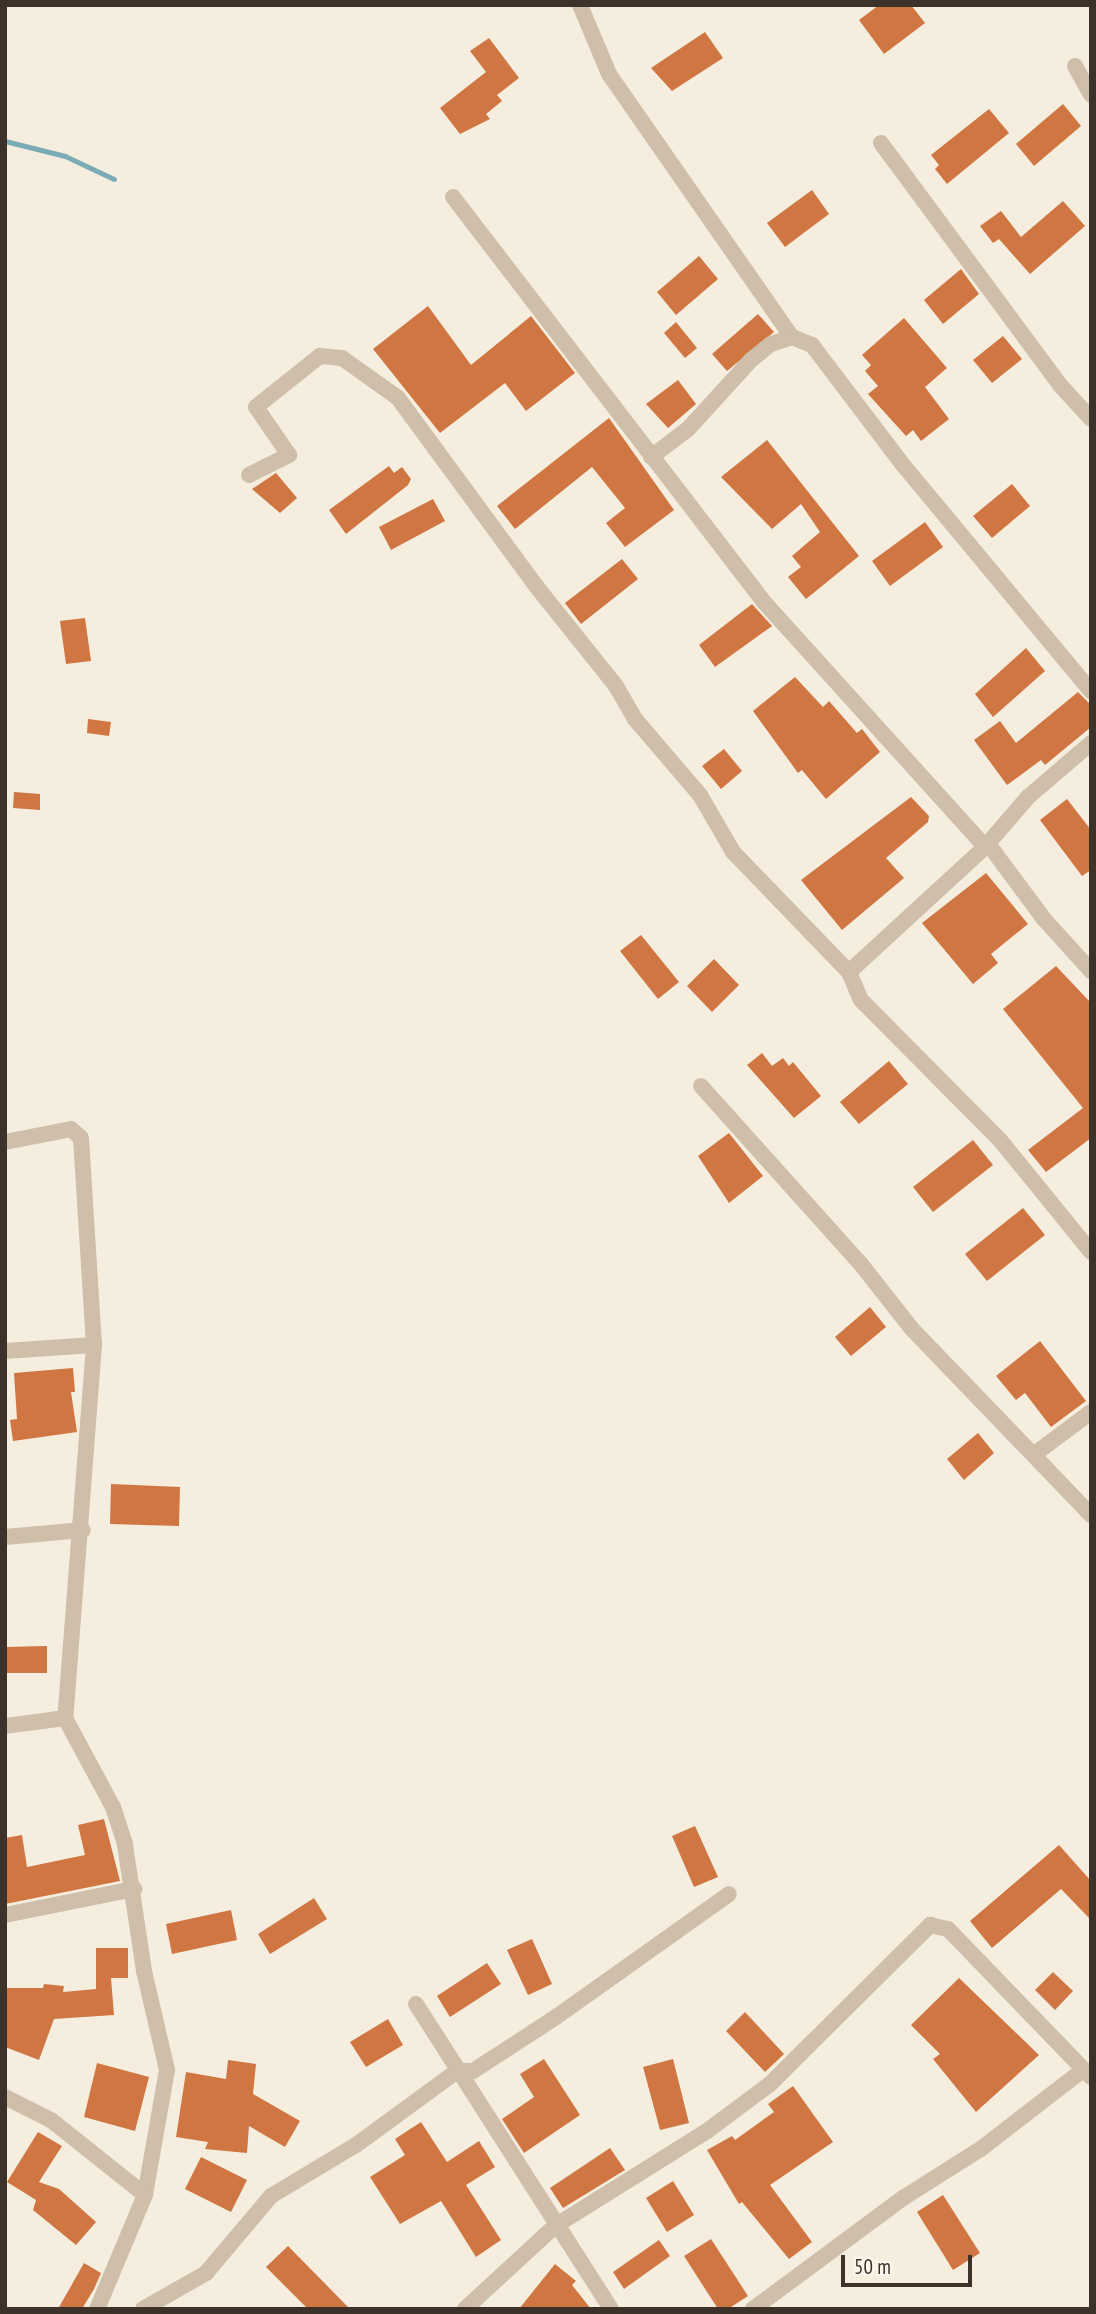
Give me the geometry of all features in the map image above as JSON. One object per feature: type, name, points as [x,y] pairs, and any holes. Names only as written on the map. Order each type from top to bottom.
[{"type":"street","points":[[580,5],[609,74],[792,337],[812,345],[904,466],[1091,691]]},
{"type":"street","points":[[1075,66],[1091,95]]},
{"type":"street","points":[[881,143],[1060,385],[1091,419]]},
{"type":"street","points":[[453,197],[764,602],[987,846],[1044,919],[1091,971]]},
{"type":"street","points":[[651,457],[688,429],[751,360],[771,344],[792,337]]},
{"type":"street","points":[[249,475],[289,455],[256,407],[320,356],[342,358],[398,398],[536,586],[616,685],[635,719],[700,795],[733,852],[849,972],[861,1000],[1000,1140],[1091,1252]]},
{"type":"street","points":[[849,972],[987,846],[1028,797],[1091,743]]},
{"type":"street","points":[[701,1086],[921,1339],[991,1415],[1036,1453],[1091,1515]]},
{"type":"street","points":[[5,1142],[71,1129],[81,1138],[94,1345],[83,1530],[65,1718],[113,1807],[134,1889],[144,1971],[163,2039],[167,2070],[145,2195],[97,2309]]},
{"type":"street","points":[[5,1351],[94,1345]]},
{"type":"street","points":[[1036,1453],[1091,1412]]},
{"type":"street","points":[[5,1537],[83,1530]]},
{"type":"street","points":[[5,1726],[65,1718]]},
{"type":"street","points":[[5,1915],[134,1889]]},
{"type":"street","points":[[143,2309],[206,2273],[271,2196],[356,2145],[457,2071],[473,2071],[556,2017],[729,1894]]},
{"type":"street","points":[[465,2309],[555,2226],[707,2131],[770,2084],[930,1926],[948,1929],[1087,2073],[982,2148],[903,2198],[753,2309]]},
{"type":"street","points":[[416,2004],[555,2226],[611,2309]]},
{"type":"street","points":[[5,2097],[51,2119],[145,2195]]},
{"type":"building","points":[[879,5],[911,5],[925,23],[884,54],[859,20]]},
{"type":"building","points":[[705,32],[723,58],[672,91],[651,68]]},
{"type":"building","points":[[489,38],[519,78],[497,95],[502,101],[486,114],[490,119],[460,134],[440,108],[486,72],[470,51]]},
{"type":"building","points":[[1063,104],[1081,126],[1034,166],[1016,144]]},
{"type":"building","points":[[989,109],[1009,133],[947,184],[935,169],[939,165],[931,155]]},
{"type":"building","points":[[812,190],[829,214],[785,247],[767,223]]},
{"type":"building","points":[[1063,201],[1085,226],[1030,274],[999,239],[993,243],[980,226],[1001,211],[1021,237]]},
{"type":"building","points":[[699,256],[718,279],[676,315],[657,292]]},
{"type":"building","points":[[961,269],[979,294],[943,324],[924,300]]},
{"type":"building","points":[[428,306],[471,365],[531,316],[575,373],[526,411],[505,383],[440,433],[373,349]]},
{"type":"building","points":[[758,314],[774,332],[727,371],[712,354]]},
{"type":"building","points":[[904,318],[947,368],[925,387],[949,419],[921,441],[913,430],[906,436],[868,394],[878,386],[865,371],[871,365],[862,355]]},
{"type":"building","points":[[676,322],[697,348],[685,358],[664,333]]},
{"type":"building","points":[[1003,336],[1022,359],[992,383],[973,360]]},
{"type":"building","points":[[678,380],[696,404],[668,428],[646,404]]},
{"type":"building","points":[[609,418],[674,510],[625,547],[606,523],[625,508],[592,467],[515,529],[497,506]]},
{"type":"building","points":[[767,440],[859,556],[806,599],[788,577],[801,567],[792,556],[820,532],[801,504],[772,529],[721,477]]},
{"type":"building","points":[[389,466],[394,473],[402,467],[411,479],[408,485],[346,534],[329,510]]},
{"type":"building","points":[[276,473],[297,498],[280,513],[252,489]]},
{"type":"building","points":[[1012,484],[1030,506],[992,538],[973,516]]},
{"type":"building","points":[[433,499],[445,521],[391,550],[379,527]]},
{"type":"building","points":[[925,522],[943,547],[890,586],[872,561]]},
{"type":"building","points":[[622,559],[638,579],[581,624],[565,603]]},
{"type":"building","points":[[752,604],[772,626],[715,667],[699,645]]},
{"type":"building","points":[[85,618],[91,661],[66,664],[60,621]]},
{"type":"building","points":[[1026,648],[1045,671],[993,717],[975,694]]},
{"type":"building","points":[[795,677],[823,707],[829,701],[857,733],[862,729],[880,752],[826,799],[802,770],[798,773],[753,711]]},
{"type":"building","points":[[1078,692],[1091,705],[1091,727],[1045,765],[1041,760],[1007,785],[974,740],[1000,721],[1016,743]]},
{"type":"building","points":[[88,719],[111,722],[109,736],[87,733]]},
{"type":"building","points":[[724,749],[742,771],[721,789],[702,766]]},
{"type":"building","points":[[14,792],[40,794],[40,810],[13,808]]},
{"type":"building","points":[[911,797],[929,816],[928,822],[886,858],[904,878],[842,930],[801,880]]},
{"type":"building","points":[[1067,799],[1091,830],[1091,870],[1082,876],[1040,820]]},
{"type":"building","points":[[986,873],[1028,924],[991,954],[998,963],[973,984],[922,923]]},
{"type":"building","points":[[641,935],[679,982],[658,999],[620,951]]},
{"type":"building","points":[[714,959],[739,985],[712,1012],[687,986]]},
{"type":"building","points":[[1056,966],[1091,1003],[1091,1138],[1046,1172],[1028,1150],[1083,1108],[1003,1009]]},
{"type":"building","points":[[762,1053],[772,1066],[783,1058],[789,1066],[793,1062],[821,1096],[794,1118],[747,1065]]},
{"type":"building","points":[[889,1061],[908,1084],[859,1124],[840,1102]]},
{"type":"building","points":[[729,1133],[763,1176],[729,1203],[698,1156]]},
{"type":"building","points":[[973,1140],[993,1165],[933,1212],[913,1187]]},
{"type":"building","points":[[1023,1208],[1045,1235],[987,1281],[965,1254]]},
{"type":"building","points":[[870,1307],[886,1327],[851,1356],[835,1337]]},
{"type":"building","points":[[1040,1341],[1086,1401],[1051,1427],[1025,1393],[1016,1400],[996,1376]]},
{"type":"building","points":[[73,1368],[75,1392],[71,1392],[77,1432],[13,1441],[10,1420],[17,1419],[14,1373]]},
{"type":"building","points":[[978,1433],[994,1453],[964,1480],[947,1459]]},
{"type":"building","points":[[111,1484],[180,1487],[179,1526],[110,1524]]},
{"type":"building","points":[[47,1646],[47,1673],[5,1673],[5,1647]]},
{"type":"building","points":[[104,1819],[120,1881],[5,1904],[5,1838],[22,1835],[27,1867],[85,1855],[78,1825]]},
{"type":"building","points":[[695,1826],[718,1877],[694,1887],[672,1836]]},
{"type":"building","points":[[1059,1845],[1091,1881],[1091,1920],[1061,1889],[992,1948],[970,1921]]},
{"type":"building","points":[[314,1898],[327,1919],[270,1954],[258,1934]]},
{"type":"building","points":[[231,1910],[237,1940],[172,1954],[166,1924]]},
{"type":"building","points":[[532,1939],[552,1984],[528,1995],[507,1950]]},
{"type":"building","points":[[96,1948],[128,1948],[128,1978],[111,1978],[114,2015],[54,2019],[39,2060],[5,2047],[5,1988],[43,1988],[44,1984],[64,1986],[63,1992],[96,1989]]},
{"type":"building","points":[[487,1963],[501,1984],[450,2017],[437,1996]]},
{"type":"building","points":[[1053,1972],[1073,1991],[1055,2010],[1035,1990]]},
{"type":"building","points":[[959,1978],[1039,2055],[976,2112],[933,2059],[940,2054],[911,2025]]},
{"type":"building","points":[[745,2012],[784,2054],[765,2072],[726,2031]]},
{"type":"building","points":[[388,2019],[403,2045],[366,2067],[350,2042]]},
{"type":"building","points":[[544,2059],[580,2115],[524,2153],[502,2119],[534,2097],[520,2074]]},
{"type":"building","points":[[673,2059],[689,2123],[660,2130],[643,2067]]},
{"type":"building","points":[[228,2060],[256,2064],[253,2094],[300,2121],[285,2147],[249,2126],[247,2153],[205,2149],[208,2142],[176,2137],[186,2072],[226,2079]]},
{"type":"building","points":[[97,2063],[149,2077],[135,2131],[84,2117]]},
{"type":"building","points":[[793,2086],[833,2142],[770,2185],[812,2242],[789,2259],[742,2202],[739,2204],[707,2150],[732,2136],[735,2140],[774,2112],[768,2104]]},
{"type":"building","points":[[421,2122],[447,2162],[479,2141],[495,2167],[466,2185],[501,2240],[476,2257],[441,2201],[400,2224],[370,2177],[405,2155],[395,2139]]},
{"type":"building","points":[[38,2132],[62,2146],[39,2182],[59,2189],[96,2222],[76,2245],[33,2210],[36,2200],[7,2182]]},
{"type":"building","points":[[610,2148],[625,2170],[563,2208],[550,2188]]},
{"type":"building","points":[[201,2157],[247,2180],[231,2212],[185,2189]]},
{"type":"building","points":[[673,2181],[694,2215],[667,2232],[646,2198]]},
{"type":"building","points":[[943,2195],[980,2253],[953,2270],[917,2212]]},
{"type":"building","points":[[711,2239],[748,2296],[728,2309],[718,2309],[684,2256]]},
{"type":"building","points":[[659,2240],[670,2256],[624,2289],[613,2272]]},
{"type":"building","points":[[288,2246],[350,2309],[308,2309],[266,2267]]},
{"type":"building","points":[[84,2263],[101,2273],[94,2289],[82,2309],[58,2309]]},
{"type":"building","points":[[555,2264],[576,2281],[572,2285],[591,2309],[519,2309]]},
{"type":"waterway","points":[[5,141],[65,156],[114,179]]}]
